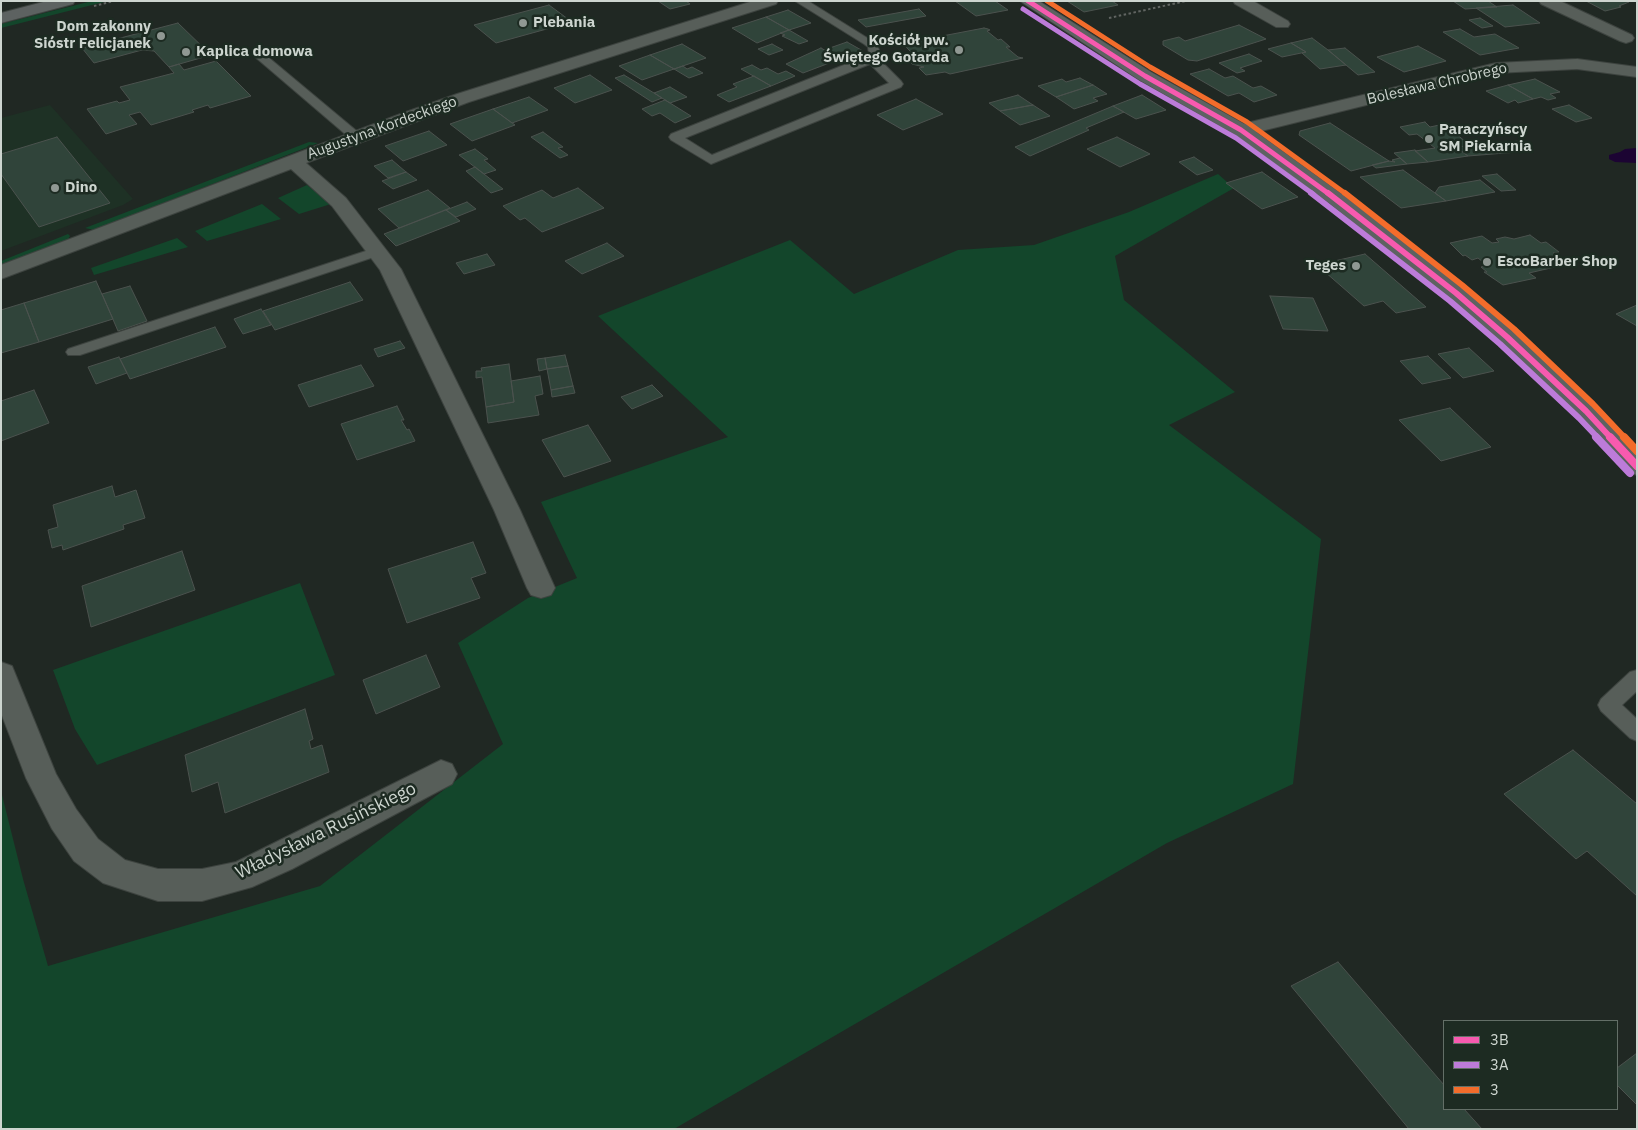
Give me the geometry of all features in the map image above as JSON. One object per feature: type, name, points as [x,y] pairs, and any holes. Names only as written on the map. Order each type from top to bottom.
[{"type":"main road","points":[[1,5],[16,1]]},
{"type":"main road","points":[[1,18],[67,1]]},
{"type":"main road","points":[[1028,1],[1146,76],[1241,130],[1357,216],[1500,331],[1586,411],[1637,466]]},
{"type":"street","name":"Augustyna Kordeckiego","points":[[1,273],[355,136],[463,98],[770,1]]},
{"type":"street","points":[[1241,1],[1282,24]]},
{"type":"street","points":[[1547,1],[1631,33],[1630,71]]},
{"type":"street","name":"Bolesława Chrobrego","points":[[1241,130],[1496,68],[1533,64],[1577,64],[1630,71]]},
{"type":"street","points":[[293,161],[339,202],[378,251],[401,289],[507,510],[541,588]]},
{"type":"street","name":"Władysława Rusińskiego","points":[[1,674],[42,778],[64,819],[86,850],[115,872],[158,885],[202,885],[240,876],[280,858],[441,774]]},
{"type":"lane","points":[[800,1],[868,42],[876,51],[872,60],[674,137],[711,160],[897,84],[872,60]]},
{"type":"lane","points":[[258,54],[355,136]]},
{"type":"lane","points":[[74,352],[378,251]]},
{"type":"lane","points":[[1637,678],[1608,705],[1637,732]]},
{"type":"path","points":[[1102,19],[1186,1]]},
{"type":"shaded area","points":[[50,105],[133,199],[123,205],[1,251],[1,118]]},
{"type":"shaded area","points":[[1637,148],[1637,163],[1615,162],[1609,159],[1609,155],[1625,149]]},
{"type":"green space","points":[[92,1],[108,1],[1,28],[1,24]]},
{"type":"green space","points":[[309,142],[318,143],[94,230],[85,228]]},
{"type":"green space","points":[[1218,174],[1234,188],[1115,256],[1124,300],[1235,392],[1169,425],[1321,539],[1293,784],[1167,843],[674,1129],[1,1129],[1,791],[23,879],[48,966],[320,886],[503,744],[458,643],[528,598],[577,578],[541,502],[728,437],[598,316],[790,240],[854,294],[958,250],[1034,245],[1129,212]]},
{"type":"green space","points":[[307,185],[331,204],[299,214],[278,198]]},
{"type":"green space","points":[[262,204],[281,219],[207,241],[195,231]]},
{"type":"green space","points":[[68,234],[70,236],[67,241],[1,265],[1,261]]},
{"type":"green space","points":[[177,238],[188,247],[94,275],[91,268]]},
{"type":"green space","points":[[300,583],[335,675],[97,765],[75,729],[53,670]]},
{"type":"building","points":[[658,1],[686,1],[690,4],[670,9]]},
{"type":"building","points":[[955,1],[995,1],[1008,10],[976,16]]},
{"type":"building","points":[[1067,1],[1112,1],[1118,5],[1084,12]]},
{"type":"building","points":[[1453,1],[1488,1],[1497,7],[1465,9]]},
{"type":"building","points":[[1586,1],[1629,2],[1619,6],[1621,7],[1605,11]]},
{"type":"building","name":"Plebania","points":[[549,5],[572,22],[496,43],[474,25]]},
{"type":"building","points":[[1513,5],[1540,23],[1505,27],[1476,8]]},
{"type":"building","points":[[919,9],[926,16],[866,27],[858,20]]},
{"type":"building","points":[[788,10],[811,23],[789,30],[766,17]]},
{"type":"building","points":[[766,17],[789,30],[757,43],[732,28]]},
{"type":"building","points":[[1480,18],[1493,26],[1482,28],[1469,20]]},
{"type":"building","name":"Dom zakonny Sióstr Felicjanek","points":[[178,23],[211,55],[169,67],[154,51],[142,50],[94,63],[82,48]]},
{"type":"building","points":[[1239,25],[1266,39],[1197,61],[1188,60],[1163,45],[1163,41],[1179,37],[1185,41]]},
{"type":"building","name":"Kościół pw. Świętego Gotarda","points":[[984,28],[990,30],[987,31],[998,40],[1001,39],[1010,47],[1006,47],[1018,57],[1023,58],[950,74],[945,72],[926,75],[919,68],[924,67],[912,64],[906,58],[912,53],[904,45]]},
{"type":"building","points":[[1460,29],[1474,37],[1495,34],[1519,48],[1480,55],[1443,32]]},
{"type":"building","points":[[789,30],[808,41],[799,44],[782,36],[785,35],[780,33]]},
{"type":"building","points":[[1312,38],[1346,65],[1320,69],[1302,53],[1306,52],[1291,43]]},
{"type":"building","points":[[847,42],[863,51],[840,59],[824,50]]},
{"type":"building","points":[[1291,43],[1306,52],[1282,57],[1268,49]]},
{"type":"building","points":[[682,44],[706,58],[674,69],[650,55]]},
{"type":"building","points":[[772,44],[783,50],[769,55],[758,49]]},
{"type":"building","points":[[1418,46],[1446,61],[1404,72],[1377,57]]},
{"type":"building","points":[[821,48],[840,59],[803,73],[786,64]]},
{"type":"building","points":[[1345,48],[1375,72],[1358,75],[1328,50]]},
{"type":"building","points":[[1249,54],[1262,61],[1240,68],[1245,71],[1237,73],[1219,63]]},
{"type":"building","points":[[650,55],[674,69],[642,80],[619,66]]},
{"type":"building","points":[[216,61],[251,96],[210,108],[208,105],[192,110],[194,112],[151,125],[140,112],[129,115],[137,124],[106,134],[87,109],[117,101],[119,103],[130,100],[120,87],[174,73],[169,67],[179,64],[184,70]]},
{"type":"building","points":[[752,65],[761,70],[767,68],[778,74],[786,71],[795,76],[771,86],[741,69]]},
{"type":"building","points":[[683,66],[687,69],[692,67],[703,73],[689,78],[674,69]]},
{"type":"building","points":[[1209,69],[1225,78],[1233,76],[1253,88],[1261,86],[1277,95],[1254,102],[1239,93],[1228,96],[1190,74]]},
{"type":"building","points":[[590,75],[612,90],[575,103],[554,88]]},
{"type":"building","points":[[624,75],[662,98],[652,102],[615,78]]},
{"type":"building","points":[[754,76],[771,86],[729,102],[717,95],[737,87],[733,84]]},
{"type":"building","points":[[1080,78],[1093,85],[1056,97],[1038,86],[1062,79],[1066,82]]},
{"type":"building","points":[[1535,79],[1560,92],[1550,94],[1556,98],[1548,100],[1541,97],[1533,99],[1508,85]]},
{"type":"building","points":[[1093,85],[1107,94],[1093,98],[1098,101],[1074,109],[1056,97]]},
{"type":"building","points":[[1508,85],[1533,99],[1518,103],[1515,100],[1508,103],[1486,91]]},
{"type":"building","points":[[670,87],[687,97],[670,103],[654,93]]},
{"type":"building","points":[[1018,95],[1033,105],[1000,111],[989,103]]},
{"type":"building","points":[[1142,95],[1166,110],[1136,119],[1113,106]]},
{"type":"building","points":[[529,97],[548,110],[512,123],[493,109]]},
{"type":"building","points":[[916,99],[943,114],[903,130],[877,115]]},
{"type":"building","points":[[665,100],[691,116],[675,123],[660,113],[652,116],[642,109]]},
{"type":"building","points":[[1033,105],[1050,116],[1020,125],[1000,111]]},
{"type":"building","points":[[1569,105],[1592,118],[1576,122],[1552,109]]},
{"type":"building","points":[[1113,106],[1124,112],[1086,128],[1089,130],[1030,156],[1015,147]]},
{"type":"building","points":[[493,109],[515,125],[472,141],[450,124]]},
{"type":"building","points":[[1425,122],[1430,127],[1444,124],[1466,142],[1464,143],[1467,146],[1456,147],[1468,156],[1428,162],[1415,151],[1435,148],[1417,134],[1409,135],[1400,127]]},
{"type":"building","points":[[1330,123],[1389,161],[1351,171],[1299,135],[1300,131]]},
{"type":"building","points":[[429,131],[447,145],[403,161],[385,146]]},
{"type":"building","points":[[543,132],[563,147],[558,148],[568,155],[560,158],[531,137]]},
{"type":"building","name":"Dino","points":[[57,137],[110,203],[39,227],[1,174],[1,154]]},
{"type":"building","points":[[1117,137],[1150,154],[1120,167],[1087,149]]},
{"type":"building","points":[[1519,141],[1530,151],[1468,156],[1456,147]]},
{"type":"building","points":[[475,149],[488,159],[484,160],[496,170],[484,174],[459,155]]},
{"type":"building","points":[[1415,150],[1428,162],[1407,164],[1394,153]]},
{"type":"building","points":[[1194,157],[1213,170],[1197,175],[1179,162]]},
{"type":"building","points":[[1400,158],[1407,164],[1376,168],[1372,165],[1389,161],[1395,162],[1392,160]]},
{"type":"building","points":[[392,160],[406,172],[388,178],[374,166]]},
{"type":"building","points":[[475,167],[503,189],[491,193],[466,171]]},
{"type":"building","points":[[1403,170],[1446,201],[1401,208],[1360,177]]},
{"type":"building","points":[[406,172],[417,180],[393,189],[382,181]]},
{"type":"building","points":[[1262,172],[1298,197],[1262,209],[1226,183]]},
{"type":"building","points":[[1497,174],[1516,190],[1501,191],[1482,176]]},
{"type":"building","points":[[1480,180],[1495,192],[1446,201],[1435,193],[1439,187]]},
{"type":"building","points":[[578,188],[604,208],[542,232],[525,218],[520,220],[503,206],[542,190],[553,198]]},
{"type":"building","points":[[428,190],[450,208],[399,228],[378,209]]},
{"type":"building","points":[[467,202],[476,209],[456,217],[446,210]]},
{"type":"building","points":[[446,210],[460,221],[396,246],[384,234]]},
{"type":"building","points":[[1530,235],[1541,243],[1546,242],[1559,252],[1553,253],[1568,264],[1529,273],[1536,278],[1503,285],[1484,272],[1487,272],[1481,267],[1487,266],[1478,258],[1472,260],[1465,255],[1463,256],[1450,243],[1482,236],[1492,243],[1499,242],[1496,239],[1505,237],[1514,239]]},
{"type":"building","points":[[607,243],[624,256],[582,274],[565,261]]},
{"type":"building","points":[[487,254],[495,265],[464,274],[456,263]]},
{"type":"building","points":[[1365,254],[1426,307],[1396,313],[1383,301],[1364,306],[1317,265]]},
{"type":"building","points":[[96,281],[113,319],[39,342],[24,303]]},
{"type":"building","points":[[350,282],[363,300],[275,330],[263,311]]},
{"type":"building","points":[[130,286],[147,321],[118,331],[102,294]]},
{"type":"building","points":[[1270,296],[1313,298],[1328,331],[1283,329]]},
{"type":"building","points":[[24,303],[39,342],[1,353],[1,310]]},
{"type":"building","points":[[1637,305],[1637,326],[1616,314]]},
{"type":"building","points":[[261,309],[271,325],[243,334],[234,319]]},
{"type":"building","points":[[215,327],[226,347],[130,379],[120,359]]},
{"type":"building","points":[[400,341],[405,348],[378,357],[374,349]]},
{"type":"building","points":[[1469,348],[1494,371],[1463,378],[1438,354]]},
{"type":"building","points":[[565,355],[568,366],[547,369],[545,358]]},
{"type":"building","points":[[1428,356],[1451,378],[1422,384],[1400,361]]},
{"type":"building","points":[[119,357],[127,373],[96,384],[88,367]]},
{"type":"building","points":[[545,358],[547,369],[539,371],[537,359]]},
{"type":"building","points":[[509,364],[514,402],[486,407],[482,377],[476,378],[476,371],[482,371],[481,368]]},
{"type":"building","points":[[361,365],[374,386],[309,407],[298,385]]},
{"type":"building","points":[[568,366],[573,386],[551,390],[547,369]]},
{"type":"building","points":[[540,376],[543,394],[535,396],[539,415],[488,423],[486,407],[514,402],[511,381]]},
{"type":"building","points":[[652,385],[663,396],[632,409],[621,397]]},
{"type":"building","points":[[573,386],[575,393],[552,397],[551,390]]},
{"type":"building","points":[[34,390],[49,423],[1,441],[1,401]]},
{"type":"building","points":[[397,406],[404,420],[401,420],[407,430],[409,429],[415,441],[357,460],[341,424]]},
{"type":"building","points":[[1450,408],[1491,447],[1441,461],[1399,420]]},
{"type":"building","points":[[588,425],[611,461],[564,477],[542,440]]},
{"type":"building","points":[[112,486],[115,497],[136,490],[145,518],[123,525],[124,529],[63,550],[62,545],[52,548],[48,530],[58,527],[53,505]]},
{"type":"building","points":[[473,542],[486,573],[471,578],[480,598],[407,623],[388,569]]},
{"type":"building","points":[[182,551],[195,590],[91,627],[82,586]]},
{"type":"building","points":[[426,655],[440,687],[376,714],[363,680]]},
{"type":"building","points":[[305,709],[313,739],[309,741],[311,749],[322,745],[329,772],[225,813],[218,782],[192,792],[185,755]]},
{"type":"building","points":[[1573,750],[1637,804],[1637,896],[1587,851],[1576,859],[1504,794]]},
{"type":"building","points":[[1338,962],[1443,1084],[1443,1110],[1465,1110],[1482,1129],[1409,1129],[1291,986]]},
{"type":"building","points":[[1637,1053],[1637,1105],[1618,1086],[1618,1067]]},
{"type":"transit line","name":"3B","points":[[1028,1],[1145,76],[1241,130],[1336,199],[1456,293],[1507,337],[1586,411],[1637,466]]},
{"type":"transit line","name":"3","points":[[1047,1],[1150,67],[1247,122],[1342,191],[1462,285],[1514,329],[1593,404],[1637,451]]},
{"type":"transit line","name":"3A","points":[[1023,9],[1140,84],[1236,138],[1330,207],[1450,301],[1500,344],[1579,418],[1630,473]]},
{"type":"place","name":"Plebania","points":[[523,23]]},
{"type":"place","name":"Dom zakonny Sióstr Felicjanek","points":[[161,36]]},
{"type":"place","name":"Kościół pw. Świętego Gotarda","points":[[959,50]]},
{"type":"place","name":"Kaplica domowa","points":[[186,52]]},
{"type":"place","name":"Paraczyńscy SM Piekarnia","points":[[1429,139]]},
{"type":"place","name":"Dino","points":[[55,188]]},
{"type":"place","name":"EscoBarber Shop","points":[[1487,262]]},
{"type":"place","name":"Teges","points":[[1356,266]]}]
